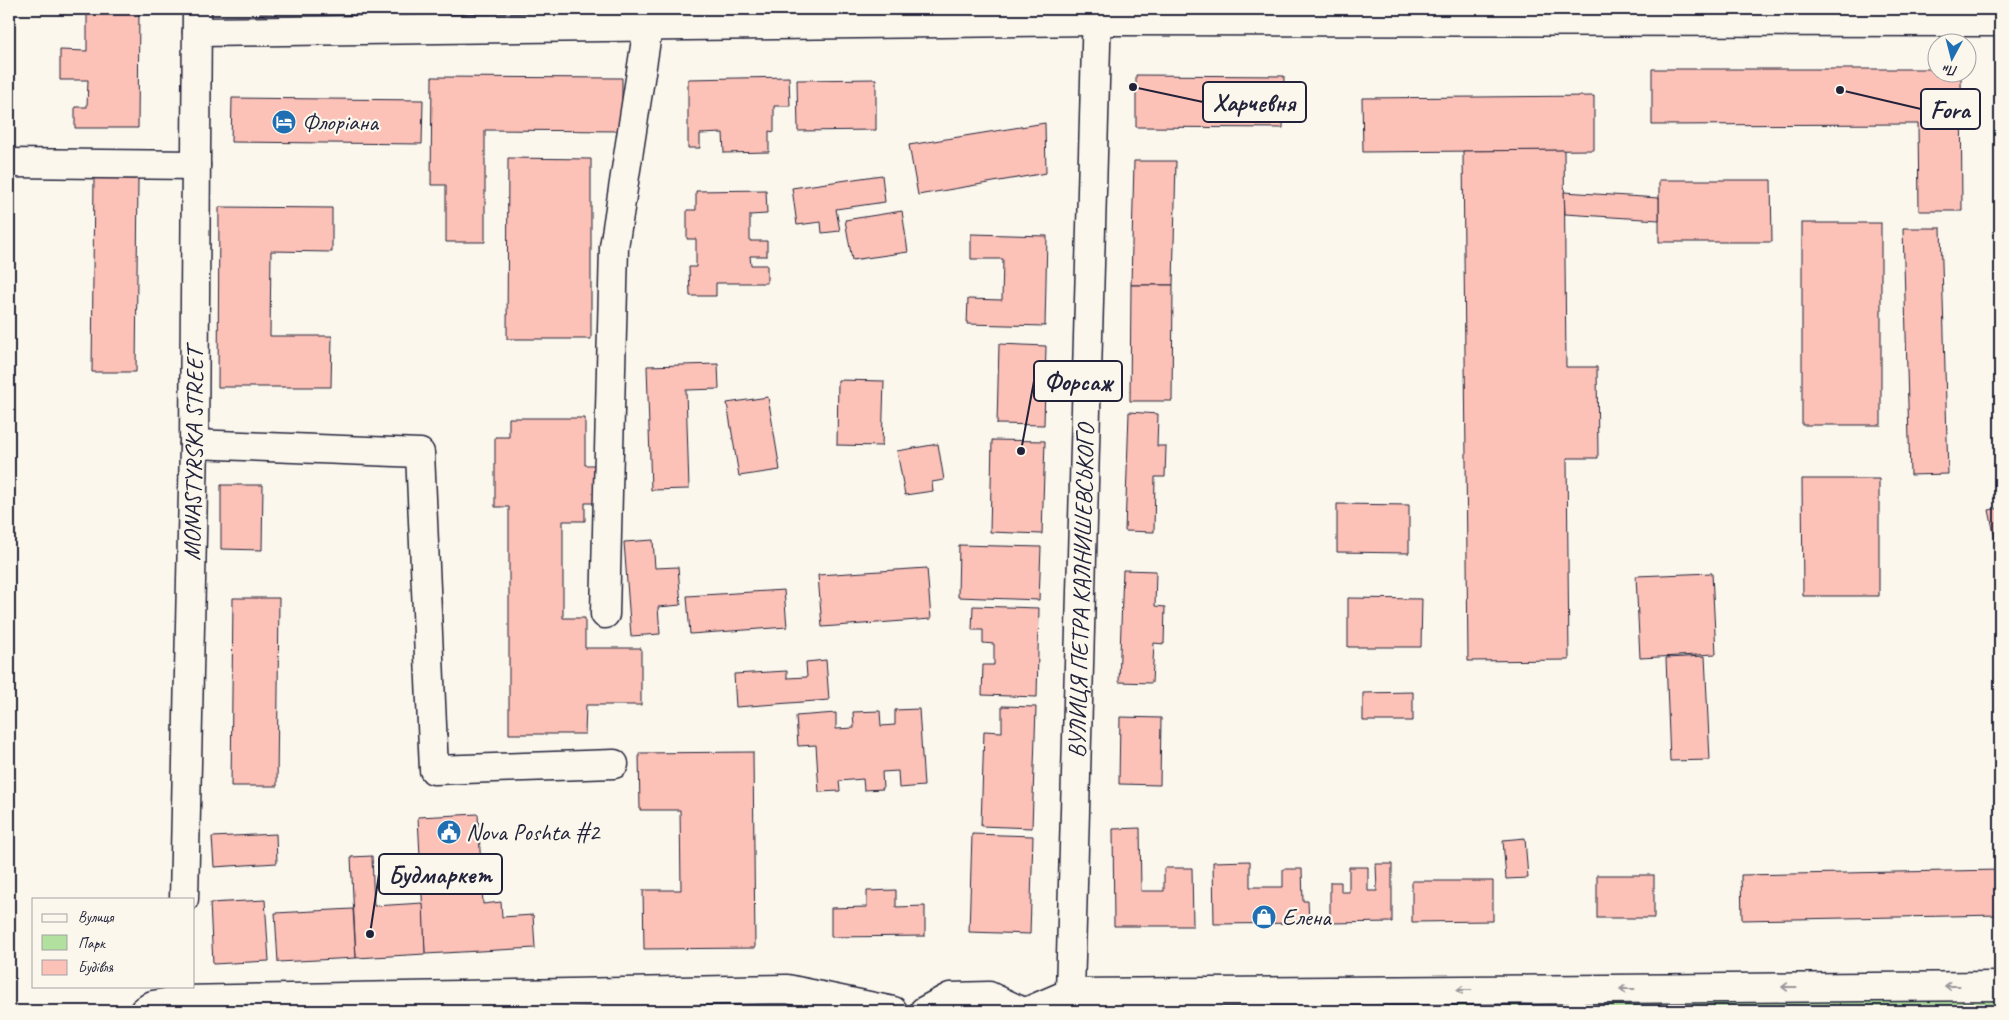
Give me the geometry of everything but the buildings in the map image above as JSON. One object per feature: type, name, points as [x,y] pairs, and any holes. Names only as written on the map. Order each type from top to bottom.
[{"type":"street","points":[[197,20],[648,27],[1097,15],[1440,15],[2000,22]]},
{"type":"street","name":"ВУЛИЦЯ ПЕТРА КАЛНИШЕВСЬКОГО","points":[[1070,993],[1097,15]]},
{"type":"street","name":"MONASTYRSKA STREET","points":[[184,898],[194,444],[197,20]]},
{"type":"street","points":[[605,614],[614,247],[648,27]]},
{"type":"street","points":[[9,163],[196,165]]},
{"type":"street","points":[[194,444],[420,452],[434,770],[614,764]]},
{"type":"street","points":[[1028,1011],[1070,993],[2000,986]]},
{"type":"street","points":[[144,1011],[153,1004],[182,999],[787,989],[892,1011]]},
{"type":"street","points":[[924,1011],[950,997],[989,996],[1021,1011]]},
{"type":"green space","points":[[2000,998],[2000,1011],[1115,1011],[1115,1009]]},
{"type":"place","name":"Харчевня","points":[[1133,87]]},
{"type":"place","name":"Fora","points":[[1840,90]]},
{"type":"place","name":"Флоріана","points":[[284,122]]},
{"type":"place","name":"Форсаж","points":[[1021,451]]},
{"type":"place","name":"Nova Poshta #2","points":[[449,832]]},
{"type":"place","name":"Елена","points":[[1264,917]]},
{"type":"place","name":"Будмаркет","points":[[370,934]]}]
